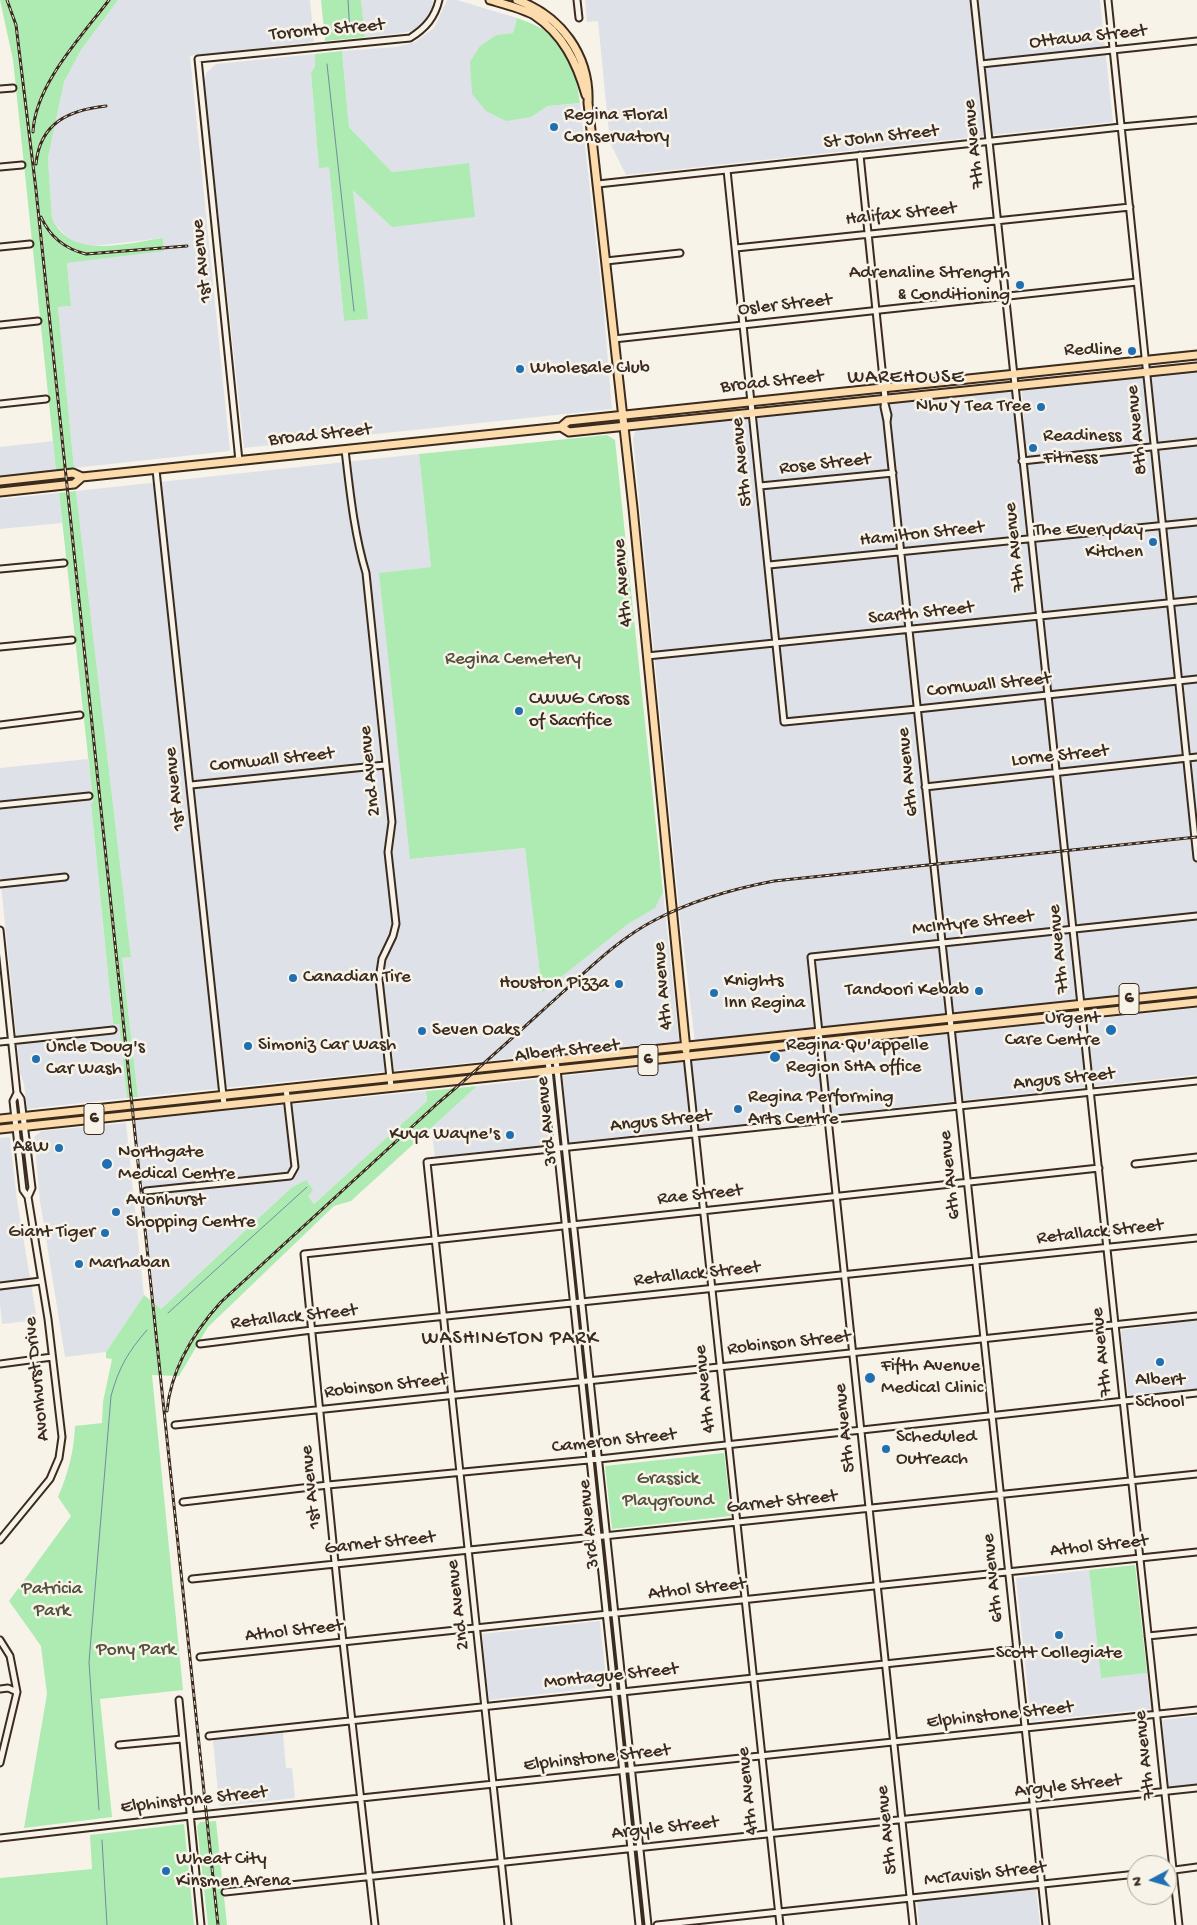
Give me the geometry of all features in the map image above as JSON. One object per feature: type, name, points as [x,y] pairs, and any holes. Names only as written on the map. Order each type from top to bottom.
[{"type":"main road","points":[[490,0],[533,14],[556,33],[577,66],[588,103]]},
{"type":"main road","points":[[516,0],[532,6],[547,15],[563,30],[573,44],[586,71],[589,86],[588,103]]},
{"type":"main road","name":"4th Avenue","points":[[588,103],[623,415],[687,1056]]},
{"type":"main road","name":"Broad Street","points":[[561,428],[568,421],[1197,355]]},
{"type":"main road","name":"Broad Street","points":[[0,492],[74,484],[82,478],[239,461],[561,428],[569,432],[753,412],[885,401],[1015,385],[1197,367]]},
{"type":"main road","name":"Broad Street","points":[[0,482],[73,473],[82,478]]},
{"type":"main road","name":"Albert Street","points":[[0,1119],[1197,992]]},
{"type":"main road","name":"Albert Street","points":[[0,1129],[1197,1002]]},
{"type":"street","name":"Toronto Street","points":[[198,58],[410,38],[426,26],[437,9],[439,0]]},
{"type":"street","points":[[577,0],[579,18]]},
{"type":"street","name":"7th Avenue","points":[[974,0],[1171,1855]]},
{"type":"street","name":"8th Avenue","points":[[1108,0],[1197,858]]},
{"type":"street","name":"Ottawa Street","points":[[981,64],[1197,41]]},
{"type":"street","name":"1st Avenue","points":[[198,58],[239,461]]},
{"type":"street","points":[[0,89],[13,88]]},
{"type":"street","name":"St John Street","points":[[598,184],[1122,126],[1197,120]]},
{"type":"street","name":"6th Avenue","points":[[860,155],[884,388],[884,407],[893,473],[958,1106],[1046,1925]]},
{"type":"street","points":[[0,167],[22,165]]},
{"type":"street","name":"5th Avenue","points":[[727,170],[784,722]]},
{"type":"street","name":"Halifax Street","points":[[736,248],[1130,206]]},
{"type":"street","points":[[0,247],[30,244]]},
{"type":"street","points":[[606,261],[680,253]]},
{"type":"street","name":"Osler Street","points":[[614,338],[1138,282]]},
{"type":"street","points":[[0,325],[38,321]]},
{"type":"street","points":[[0,404],[46,399]]},
{"type":"street","points":[[1022,461],[1197,442]]},
{"type":"street","name":"2nd Avenue","points":[[345,450],[354,521],[359,550],[366,573],[392,822],[388,852],[396,924],[393,936],[382,959],[379,979],[391,1087]]},
{"type":"street","name":"1st Avenue","points":[[156,470],[224,1105]]},
{"type":"street","name":"Rose Street","points":[[760,486],[893,473]]},
{"type":"street","name":"Hamilton Street","points":[[769,565],[1197,522]]},
{"type":"street","points":[[0,569],[64,563]]},
{"type":"street","name":"Scarth Street","points":[[647,656],[1197,600]]},
{"type":"street","points":[[0,647],[72,640]]},
{"type":"street","name":"Cornwall Street","points":[[784,722],[1197,679]]},
{"type":"street","points":[[0,725],[80,715]]},
{"type":"street","name":"Lorne Street","points":[[925,787],[1197,758]]},
{"type":"street","name":"Cornwall Street","points":[[191,784],[385,765]]},
{"type":"street","points":[[0,805],[89,796]]},
{"type":"street","points":[[0,884],[65,878]]},
{"type":"street","name":"McIntyre Street","points":[[811,957],[1197,916]]},
{"type":"street","points":[[0,930],[17,1093]]},
{"type":"street","name":"5th Avenue","points":[[811,957],[913,1925]]},
{"type":"street","points":[[0,1042],[113,1030]]},
{"type":"street","name":"4th Avenue","points":[[687,1056],[780,1925]]},
{"type":"street","name":"3rd Avenue","points":[[548,1060],[639,1925]]},
{"type":"street","name":"3rd Avenue","points":[[556,1060],[648,1925]]},
{"type":"street","name":"Angus Street","points":[[427,1162],[1197,1080]]},
{"type":"street","points":[[146,1191],[290,1176],[295,1167],[286,1088]]},
{"type":"street","name":"Avonhurst Drive","points":[[0,1540],[50,1479],[59,1458],[62,1437],[28,1197],[23,1190],[13,1101],[17,1093],[21,1099],[32,1188],[28,1197]]},
{"type":"street","points":[[1135,1164],[1197,1158]]},
{"type":"street","name":"2nd Avenue","points":[[427,1162],[508,1925]]},
{"type":"street","name":"Rae Street","points":[[304,1254],[1099,1168]]},
{"type":"street","name":"Retallack Street","points":[[200,1344],[312,1330],[1197,1238]]},
{"type":"street","name":"1st Avenue","points":[[304,1254],[374,1925]]},
{"type":"street","points":[[0,1286],[41,1281]]},
{"type":"street","name":"Robinson Street","points":[[175,1425],[1197,1316]]},
{"type":"street","points":[[0,1364],[52,1357]]},
{"type":"street","name":"Cameron Street","points":[[183,1502],[328,1485],[599,1459],[1197,1393]]},
{"type":"street","name":"Garnet Street","points":[[192,1579],[1197,1474]]},
{"type":"street","name":"Athol Street","points":[[200,1657],[1197,1552]]},
{"type":"street","points":[[1148,1636],[1197,1631]]},
{"type":"street","points":[[0,1640],[10,1656],[17,1692],[0,1763]]},
{"type":"street","name":"Montague Street","points":[[209,1736],[1016,1650]]},
{"type":"street","points":[[0,1690],[8,1688],[17,1692]]},
{"type":"street","points":[[179,1700],[201,1925]]},
{"type":"street","name":"Elphinstone Street","points":[[0,1838],[190,1816],[623,1772],[1197,1710]]},
{"type":"street","points":[[118,1745],[182,1739]]},
{"type":"street","name":"Argyle Street","points":[[226,1892],[1197,1788]]},
{"type":"street","points":[[1177,1870],[1197,1867]]},
{"type":"street","name":"McTavish Street","points":[[657,1925],[1127,1875]]},
{"type":"street","name":"7th Avenue","points":[[1177,1905],[1179,1925]]},
{"type":"shaded area","points":[[118,0],[310,0],[314,42],[190,56],[230,451],[74,468],[58,307],[71,306],[67,263],[164,250],[163,238],[95,246],[79,244],[66,236],[52,218],[48,158],[64,82],[81,50]]},
{"type":"shaded area","points":[[361,0],[433,0],[432,11],[419,29],[403,33],[365,37]]},
{"type":"shaded area","points":[[447,0],[457,0],[517,18],[513,33],[496,35],[480,46],[531,117],[548,106],[580,103],[603,302],[612,409],[244,448],[204,83],[206,73],[216,64],[315,54],[315,66],[311,73],[319,167],[329,167],[344,321],[367,319],[353,189],[469,163],[392,172],[349,127],[342,51],[396,47],[415,42],[434,28]]},
{"type":"shaded area","points":[[585,0],[1100,0],[1113,122],[626,175],[610,143],[598,21],[587,22]]},
{"type":"shaded area","points":[[1197,371],[1197,987],[695,1042],[680,918],[633,438],[635,432],[640,429],[1007,390],[1012,393],[1015,420],[1024,420],[1022,392],[1024,389]]},
{"type":"shaded area","points":[[53,441],[56,470],[0,477],[0,447]]},
{"type":"shaded area","points":[[419,454],[431,567],[380,573],[411,859],[525,848],[542,991],[628,924],[654,908],[663,892],[679,1041],[138,1097],[122,958],[131,957],[76,491]]},
{"type":"shaded area","points":[[59,493],[62,523],[0,529],[0,499]]},
{"type":"shaded area","points":[[88,759],[113,1024],[119,1024],[127,1098],[27,1109],[24,1084],[20,1073],[0,875],[0,768]]},
{"type":"shaded area","points":[[1197,1008],[1197,1075],[698,1129],[691,1061]]},
{"type":"shaded area","points":[[684,1062],[691,1129],[435,1157],[431,1127],[477,1086]]},
{"type":"shaded area","points":[[426,1091],[427,1101],[314,1204],[308,1196],[291,1188],[161,1309],[155,1304],[134,1120]]},
{"type":"shaded area","points":[[126,1123],[144,1295],[106,1352],[65,1357],[40,1201],[34,1137],[42,1131]]},
{"type":"shaded area","points":[[10,1137],[17,1200],[37,1320],[2,1324],[0,1305],[0,1138]]},
{"type":"shaded area","name":"Albert School","points":[[1197,1320],[1197,1389],[1128,1395],[1122,1330]]},
{"type":"shaded area","name":"Scott Collegiate","points":[[1089,1570],[1101,1677],[1147,1673],[1151,1709],[1031,1721],[1016,1578]]},
{"type":"shaded area","points":[[600,1621],[607,1687],[489,1700],[482,1634]]},
{"type":"shaded area","points":[[1197,1716],[1197,1784],[1169,1787],[1162,1720]]},
{"type":"shaded area","points":[[283,1733],[286,1768],[292,1768],[295,1798],[222,1806],[219,1804],[213,1740]]},
{"type":"shaded area","points":[[1036,1889],[1040,1925],[919,1925],[917,1901]]},
{"type":"green space","points":[[0,0],[118,0],[81,50],[64,82],[48,158],[52,218],[61,231],[72,240],[86,245],[117,245],[163,238],[164,251],[67,263],[71,306],[58,307],[74,468],[56,470],[13,60]]},
{"type":"green space","points":[[321,0],[361,0],[365,37],[325,41]]},
{"type":"green space","points":[[517,18],[542,29],[558,43],[573,72],[580,103],[548,106],[531,117],[506,121],[486,111],[472,94],[470,62],[480,46],[496,35],[513,33]]},
{"type":"green space","points":[[342,51],[349,127],[392,172],[469,163],[475,217],[392,227],[353,190],[368,319],[344,321],[329,167],[319,168],[311,73],[315,66],[315,54]]},
{"type":"green space","name":"Regina Cemetery","points":[[607,435],[615,440],[663,892],[655,908],[628,924],[542,992],[525,848],[410,859],[379,573],[431,567],[419,454]]},
{"type":"green space","points":[[76,491],[131,957],[122,958],[138,1097],[127,1098],[119,1024],[113,1024],[91,804],[93,801],[59,493]]},
{"type":"green space","points":[[477,1086],[351,1201],[334,1206],[208,1327],[179,1376],[152,1375],[183,1690],[100,1699],[112,1817],[24,1828],[47,1694],[41,1646],[9,1601],[71,1516],[58,1497],[70,1462],[75,1426],[102,1423],[103,1402],[112,1359],[106,1358],[106,1352],[144,1295],[161,1309],[291,1188],[306,1180],[313,1190],[308,1196],[314,1204],[427,1101],[426,1091]]},
{"type":"green space","name":"Grassick Playground","points":[[724,1453],[731,1516],[612,1529],[605,1466]]},
{"type":"green space","points":[[1135,1565],[1147,1673],[1101,1678],[1089,1570]]},
{"type":"green space","points":[[216,1821],[227,1925],[208,1925],[197,1826],[200,1822]]},
{"type":"green space","points":[[184,1824],[194,1925],[0,1925],[0,1878],[92,1869],[90,1835]]},
{"type":"waterway","points":[[348,0],[350,33]]},
{"type":"waterway","points":[[327,64],[354,311]]},
{"type":"waterway","points":[[168,1313],[307,1187]]},
{"type":"waterway","points":[[99,1810],[89,1662],[111,1396],[125,1360],[147,1330]]},
{"type":"waterway","points":[[102,1840],[107,1925]]},
{"type":"railway","points":[[7,0],[16,25],[36,190],[218,1925]]},
{"type":"railway","points":[[33,132],[36,114],[51,79],[61,62],[109,0]]},
{"type":"railway","points":[[36,164],[39,150],[50,128],[69,115],[106,106]]},
{"type":"railway","points":[[41,217],[49,231],[59,241],[71,249],[86,254],[187,246]]},
{"type":"railway","points":[[167,1411],[169,1395],[178,1366],[201,1326],[221,1302],[438,1103],[618,944],[642,927],[669,913],[713,896],[774,881],[1197,837]]},
{"type":"place","name":"Regina Floral Conservatory","points":[[554,127]]},
{"type":"place","name":"Adrenaline Strength & Conditioning","points":[[1020,285]]},
{"type":"place","name":"Redline","points":[[1132,351]]},
{"type":"place","name":"Wholesale Club","points":[[520,369]]},
{"type":"place","name":"Nhu Y Tea Tree","points":[[1041,407]]},
{"type":"place","name":"Readiness Fitness","points":[[1033,448]]},
{"type":"place","name":"The Everyday Kitchen","points":[[1153,542]]},
{"type":"place","name":"CWWG Cross of Sacrifice","points":[[519,711]]},
{"type":"place","name":"Canadian Tire","points":[[293,978]]},
{"type":"place","name":"Houston Pizza","points":[[619,984]]},
{"type":"place","name":"Tandoori Kebab","points":[[979,991]]},
{"type":"place","name":"Knights Inn Regina","points":[[714,993]]},
{"type":"place","name":"Urgent Care Centre","points":[[1111,1030]]},
{"type":"place","name":"Seven Oaks","points":[[422,1031]]},
{"type":"place","name":"Simoniz Car Wash","points":[[248,1046]]},
{"type":"place","name":"Regina Qu'appelle Region SHA office","points":[[775,1057]]},
{"type":"place","name":"Uncle Doug's Car Wash","points":[[36,1059]]},
{"type":"place","name":"Regina Performing Arts Centre","points":[[738,1109]]},
{"type":"place","name":"Kuya Wayne's","points":[[510,1135]]},
{"type":"place","name":"A&W","points":[[59,1148]]},
{"type":"place","name":"Northgate Medical Centre","points":[[107,1164]]},
{"type":"place","name":"Avonhurst Shopping Centre","points":[[116,1212]]},
{"type":"place","name":"Giant Tiger","points":[[105,1233]]},
{"type":"place","name":"Marhaban","points":[[79,1264]]},
{"type":"place","name":"Albert School","points":[[1160,1362]]},
{"type":"place","name":"Fifth Avenue Medical Clinic","points":[[870,1378]]},
{"type":"place","name":"Scheduled Outreach","points":[[886,1449]]},
{"type":"place","name":"Scott Collegiate","points":[[1059,1635]]},
{"type":"place","name":"Wheat City Kinsmen Arena","points":[[166,1871]]},
{"type":"district","name":"WAREHOUSE","points":[[906,379]]},
{"type":"district","name":"WASHINGTON PARK","points":[[510,1340]]},
{"type":"park label","name":"Patricia Park","points":[[52,1601]]},
{"type":"park label","name":"Pony Park","points":[[136,1651]]}]
